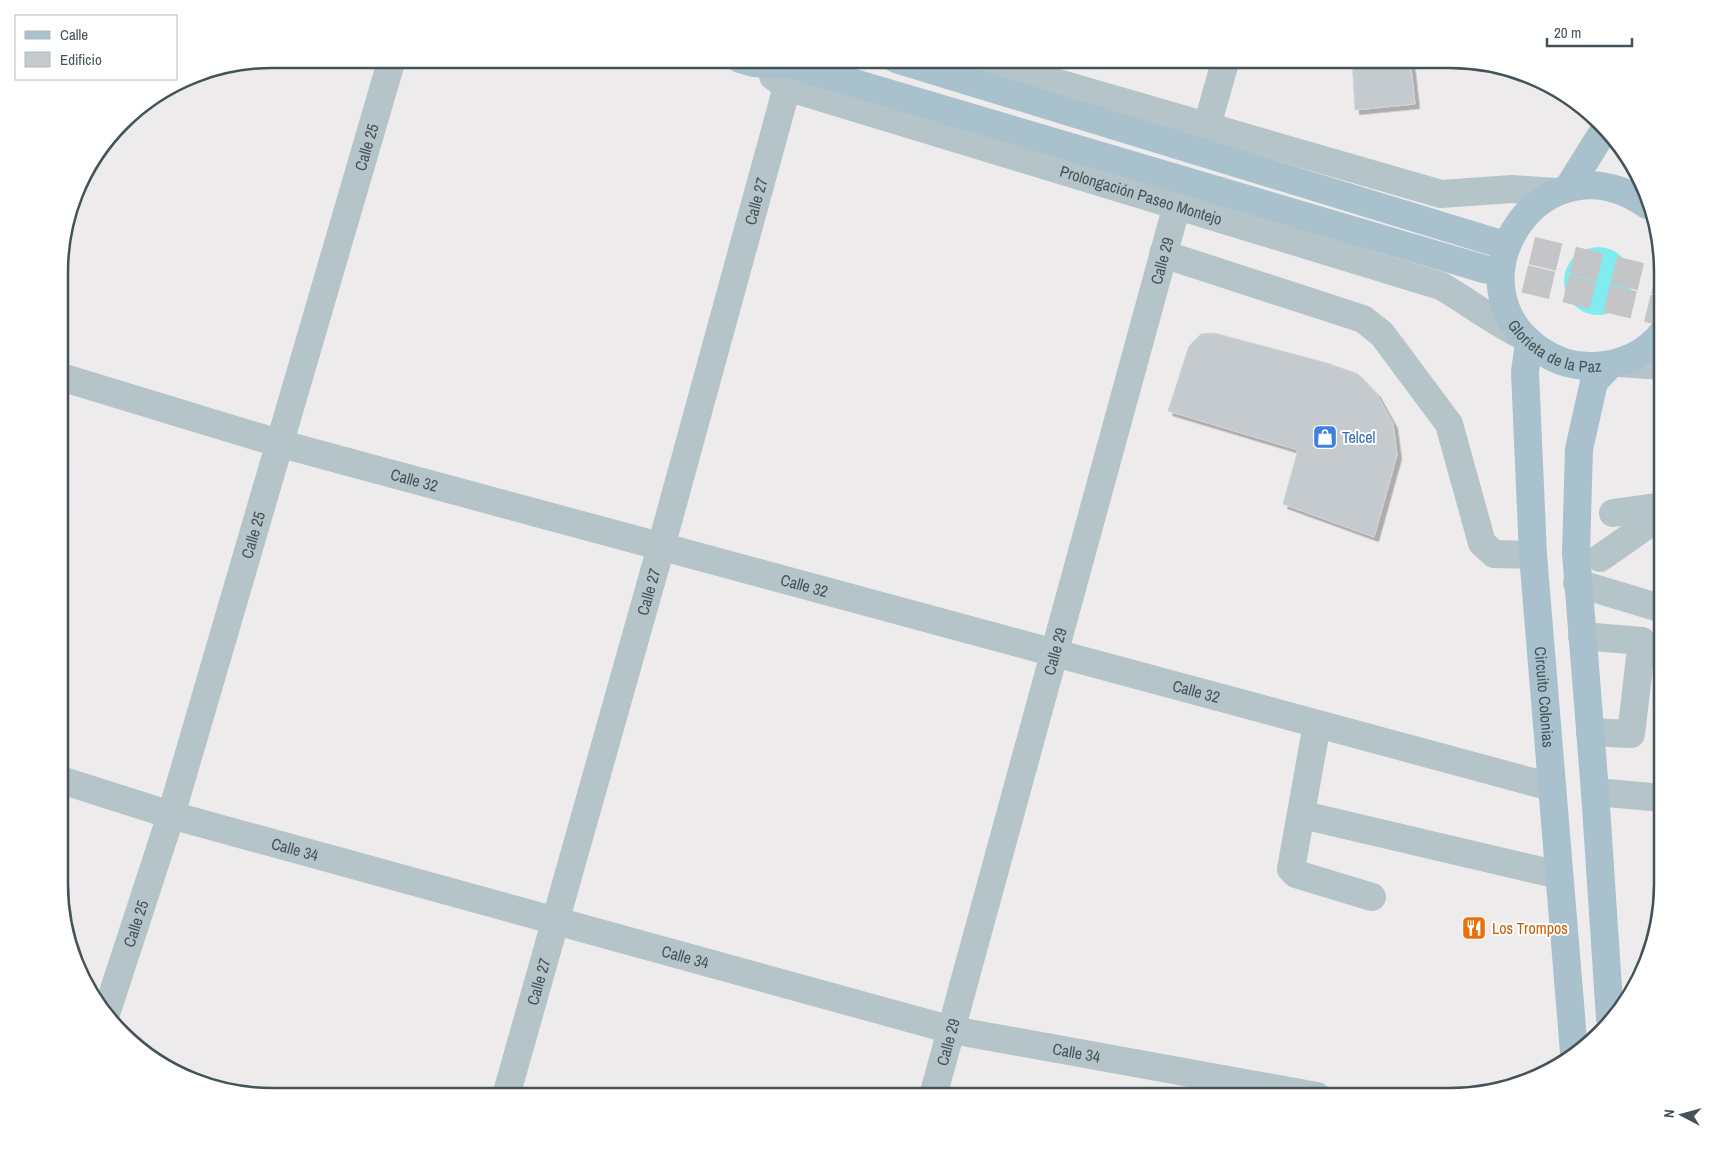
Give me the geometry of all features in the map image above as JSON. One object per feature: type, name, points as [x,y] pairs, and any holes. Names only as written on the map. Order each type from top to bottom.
[{"type":"main road","name":"Prolongación Paseo Montejo","points":[[803,68],[1484,269]]},
{"type":"main road","points":[[925,68],[1491,241]]},
{"type":"main road","points":[[1562,190],[1601,134]]},
{"type":"main road","name":"Glorieta de la Paz","points":[[1642,202],[1630,193],[1600,185],[1562,190],[1532,207],[1514,229],[1503,256],[1501,285],[1508,312],[1526,339],[1554,359],[1582,366],[1615,364],[1642,352],[1654,341]]},
{"type":"main road","name":"Circuito Colonias","points":[[1526,339],[1524,372],[1533,555],[1573,1046]]},
{"type":"main road","points":[[1610,1011],[1576,552],[1578,449],[1594,382],[1615,364]]},
{"type":"street","name":"Calle 25","points":[[109,1006],[171,815],[278,443],[389,68]]},
{"type":"street","name":"Prolongación Paseo Montejo","points":[[758,68],[787,87],[1441,286],[1465,300],[1486,317],[1526,339]]},
{"type":"street","points":[[1006,68],[1441,194],[1512,189],[1562,190]]},
{"type":"street","points":[[1207,126],[1223,68]]},
{"type":"street","name":"Calle 27","points":[[508,1088],[661,547],[787,87]]},
{"type":"street","name":"Calle 29","points":[[935,1088],[1177,205]]},
{"type":"street","points":[[1163,254],[1363,319],[1382,334],[1449,424],[1482,543],[1494,554],[1533,555]]},
{"type":"street","points":[[1615,364],[1654,366]]},
{"type":"street","name":"Calle 32","points":[[68,379],[278,443],[1551,787]]},
{"type":"street","points":[[1613,513],[1654,507]]},
{"type":"street","points":[[1600,558],[1654,520]]},
{"type":"street","points":[[1577,583],[1654,606]]},
{"type":"street","points":[[1582,636],[1642,640],[1630,734],[1590,732]]},
{"type":"street","points":[[1317,724],[1303,815],[1291,870],[1296,874],[1372,897]]},
{"type":"street","name":"Calle 34","points":[[68,783],[171,815],[952,1030],[1273,1088]]},
{"type":"street","points":[[1595,792],[1654,797]]},
{"type":"street","points":[[1303,815],[1559,876]]},
{"type":"water","points":[[1591,247],[1605,247],[1617,252],[1627,262],[1632,274],[1632,288],[1627,300],[1617,310],[1605,315],[1591,315],[1579,310],[1569,300],[1564,288],[1564,274],[1569,262],[1579,252]]},
{"type":"building","points":[[1353,68],[1411,68],[1415,104],[1355,110]]},
{"type":"building","name":"Telcel","points":[[1214,333],[1327,363],[1358,374],[1376,393],[1393,424],[1397,455],[1374,537],[1283,504],[1298,450],[1168,411],[1189,346],[1201,334]]},
{"type":"tunnel","points":[[1491,241],[1654,280]]},
{"type":"tunnel","points":[[1484,269],[1654,310]]},
{"type":"place","name":"Telcel","points":[[1325,437]]},
{"type":"place","name":"Los Trompos","points":[[1474,928]]}]
